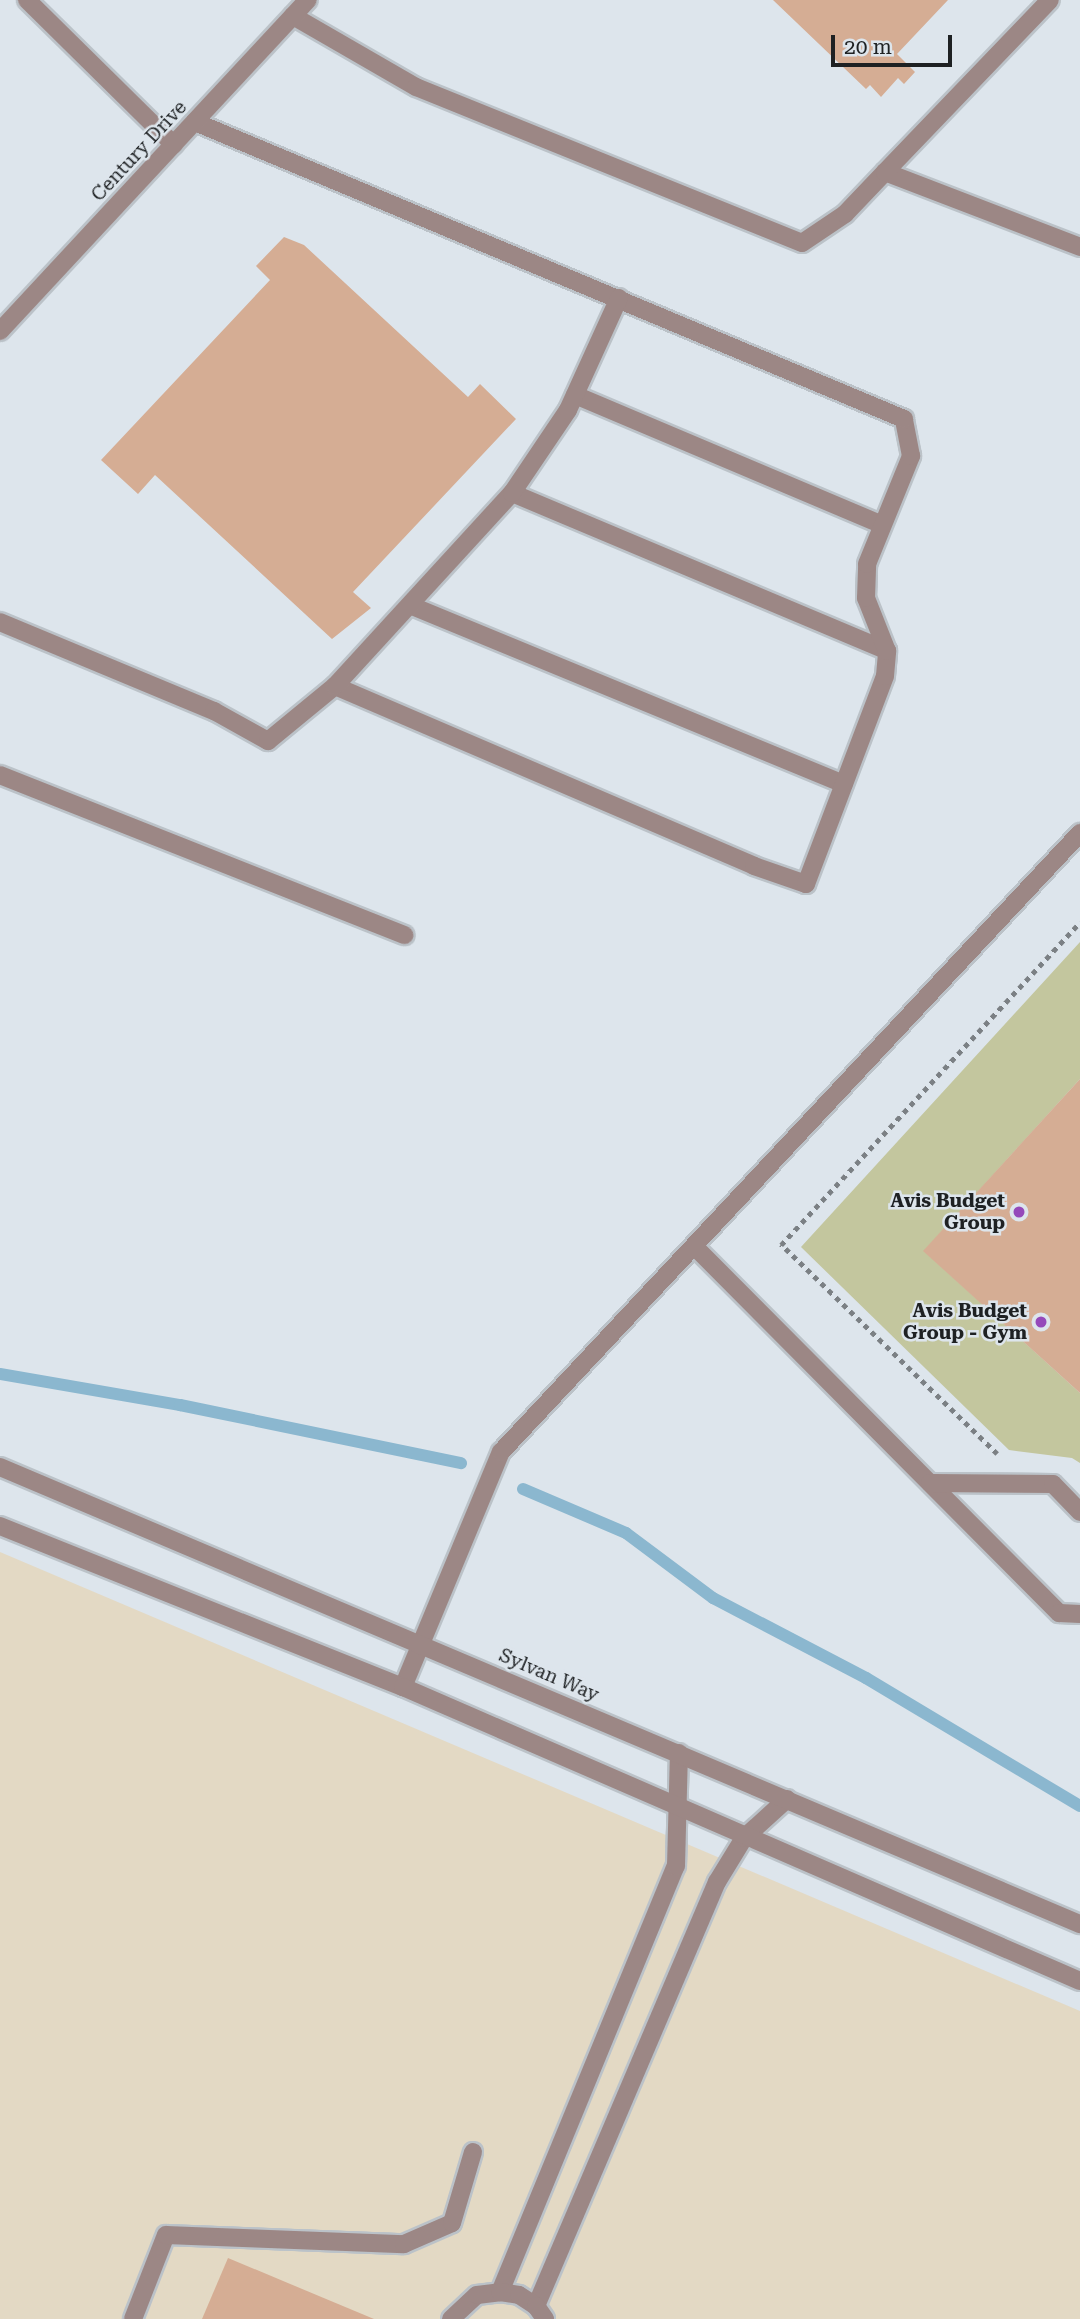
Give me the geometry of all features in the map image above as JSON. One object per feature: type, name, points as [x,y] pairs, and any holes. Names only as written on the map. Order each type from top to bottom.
[{"type":"street","points":[[27,0],[174,145]]},
{"type":"street","name":"Century Drive","points":[[0,331],[308,0]]},
{"type":"street","points":[[293,16],[416,87],[802,243],[845,214],[1013,34],[1050,0]]},
{"type":"street","points":[[195,122],[904,419],[911,456],[881,524],[867,564],[866,598],[887,651],[885,676],[806,884],[754,866],[335,686]]},
{"type":"street","points":[[885,172],[1080,247]]},
{"type":"street","points":[[0,622],[214,711],[268,741],[335,686],[412,606],[512,493],[575,395],[620,298]]},
{"type":"street","points":[[575,395],[881,524]]},
{"type":"street","points":[[512,493],[887,651]]},
{"type":"street","points":[[412,606],[844,784]]},
{"type":"street","points":[[0,775],[405,934]]},
{"type":"street","points":[[403,1687],[502,1452],[696,1248],[1080,833]]},
{"type":"street","points":[[696,1248],[1059,1613],[1080,1614]]},
{"type":"street","name":"Sylvan Way","points":[[0,1467],[1080,1924]]},
{"type":"street","points":[[930,1483],[1053,1484],[1080,1512]]},
{"type":"street","points":[[0,1525],[403,1687],[681,1811],[1080,1981]]},
{"type":"street","points":[[500,2292],[660,1914],[676,1866],[681,1811],[679,1753]]},
{"type":"street","points":[[451,2319],[477,2295],[500,2292],[519,2295],[540,2312],[694,1929],[744,1838],[787,1799]]},
{"type":"street","points":[[133,2319],[166,2235],[404,2244],[452,2223],[473,2152]]},
{"type":"path","points":[[1002,1459],[781,1245],[1080,922]]},
{"type":"shaded area","points":[[0,1552],[1080,2011],[1080,2319],[0,2319]]},
{"type":"green space","points":[[1080,942],[1080,1079],[924,1251],[1080,1393],[1080,1463],[1072,1458],[1009,1450],[801,1247]]},
{"type":"building","points":[[773,0],[948,0],[897,54],[915,72],[904,84],[898,78],[881,97],[870,85],[866,89]]},
{"type":"building","points":[[284,237],[304,245],[468,397],[480,384],[516,419],[353,592],[371,608],[332,639],[155,475],[138,494],[101,460],[270,280],[256,266]]},
{"type":"building","name":"Avis Budget Group","points":[[1080,1079],[1080,1393],[923,1251]]},
{"type":"building","points":[[228,2258],[374,2319],[202,2319]]},
{"type":"waterway","points":[[0,1374],[180,1405],[461,1463]]},
{"type":"waterway","points":[[523,1489],[626,1533],[713,1598],[866,1678],[1080,1806]]},
{"type":"place","name":"Avis Budget Group","points":[[1019,1212]]},
{"type":"place","name":"Avis Budget Group - Gym","points":[[1041,1322]]}]
